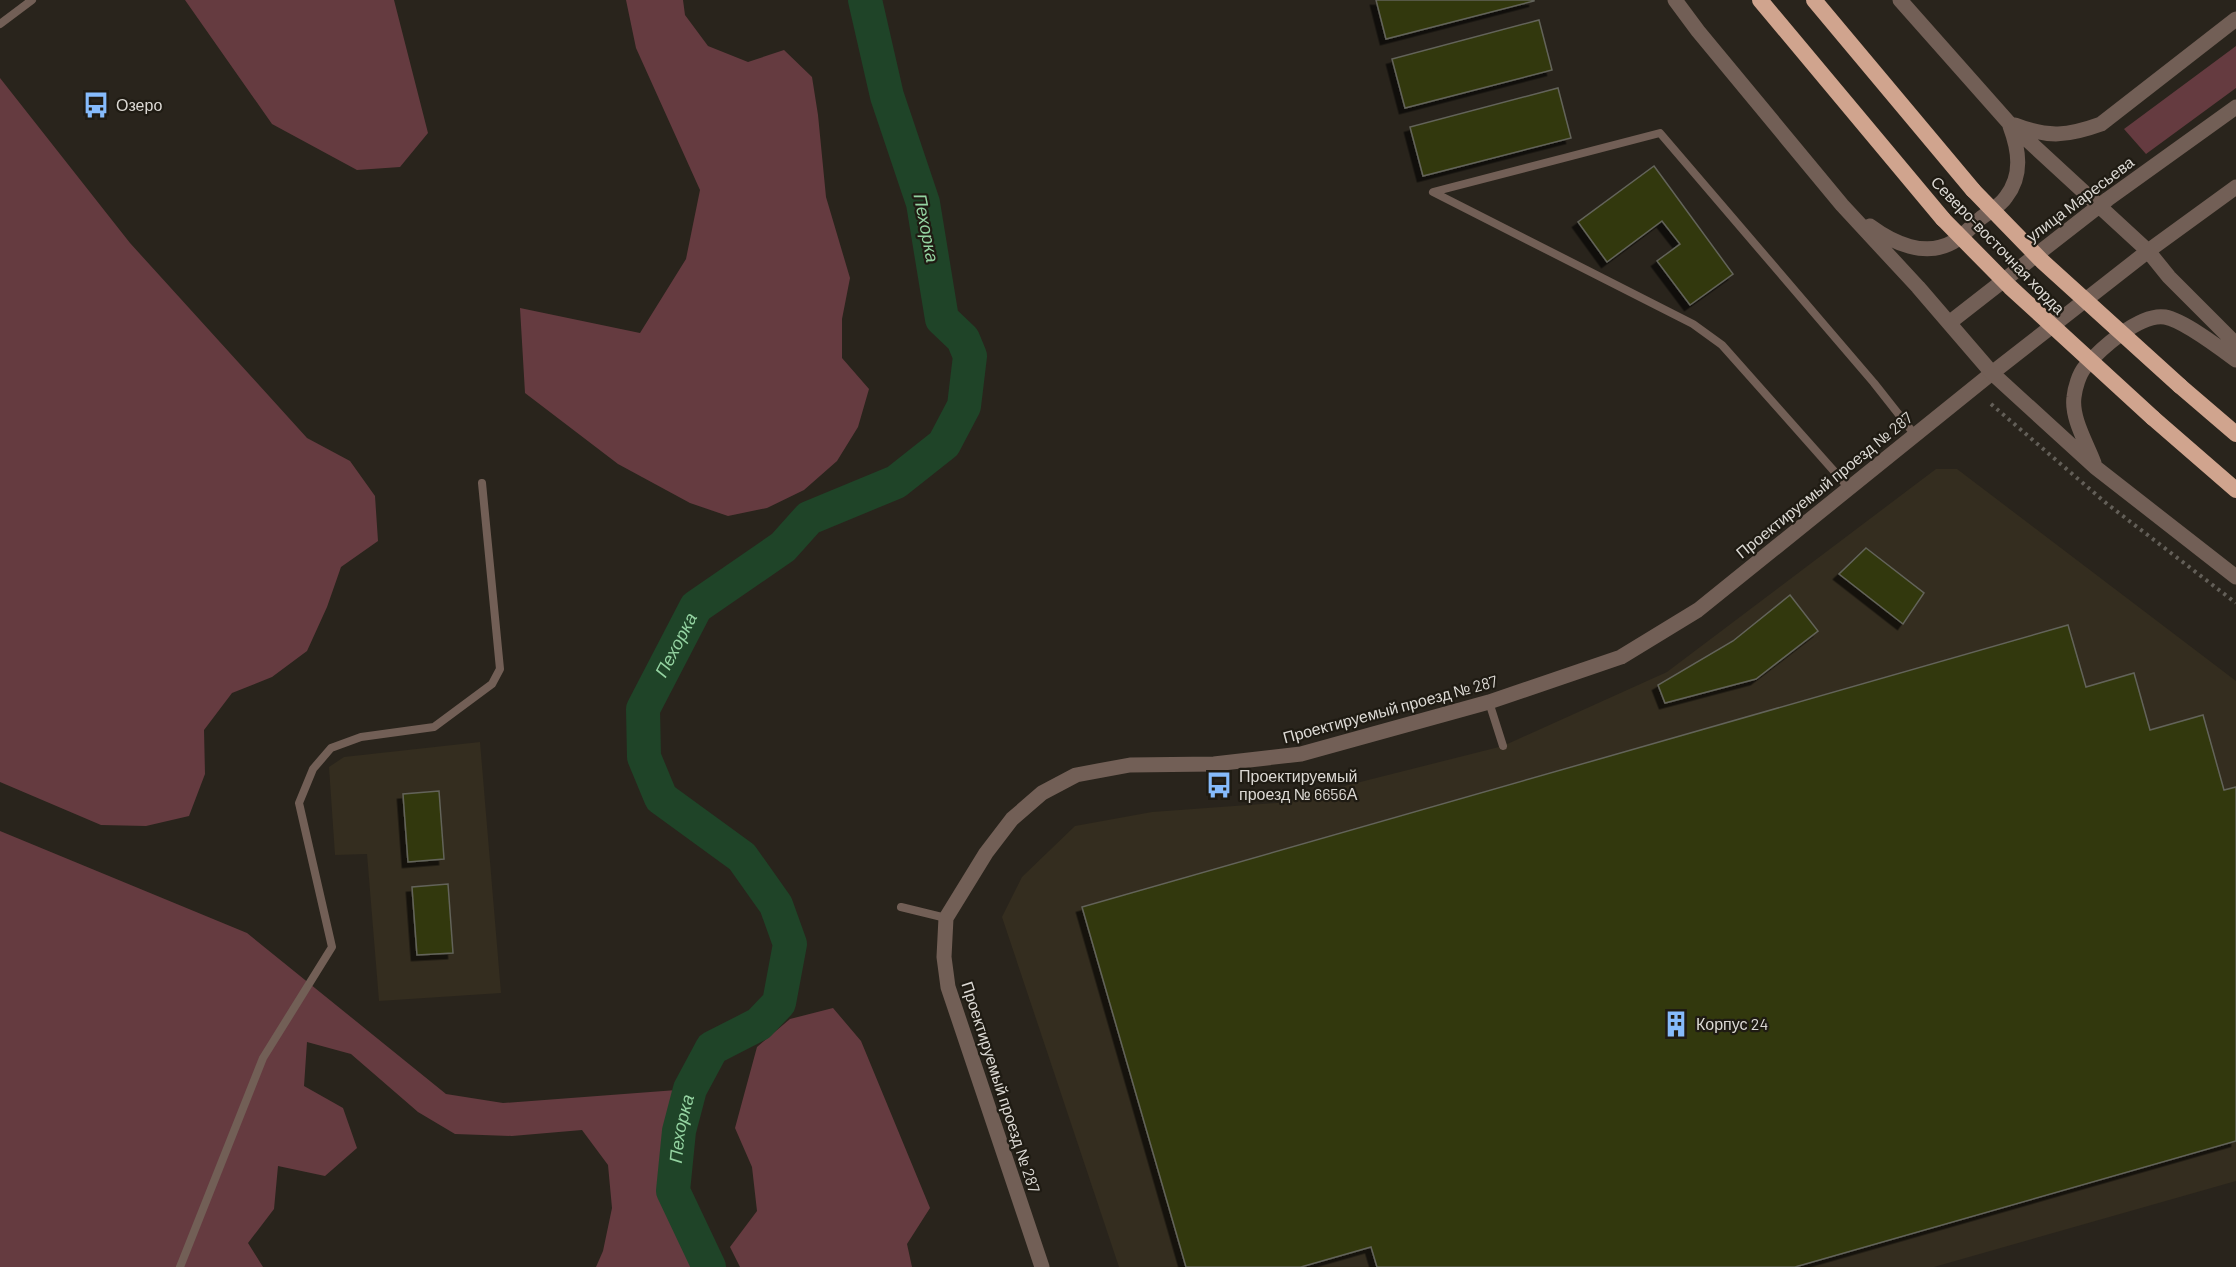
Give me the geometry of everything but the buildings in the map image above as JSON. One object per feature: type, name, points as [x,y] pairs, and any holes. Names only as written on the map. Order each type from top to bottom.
[{"type":"highway","name":"Северо-восточная хорда","points":[[1760,0],[1943,219],[2010,287],[2236,490]]},
{"type":"highway","name":"Северо-восточная хорда","points":[[1814,0],[1973,190],[2042,261],[2236,434]]},
{"type":"street","points":[[1675,0],[1698,31],[1842,204],[1992,373],[2095,466],[2236,577]]},
{"type":"street","points":[[1900,0],[2009,123],[2148,251],[2169,277],[2236,344]]},
{"type":"street","points":[[2009,123],[2045,135],[2077,132],[2100,124],[2236,20]]},
{"type":"street","name":"улица Маресьева","points":[[1949,323],[2099,207],[2236,107]]},
{"type":"street","points":[[1842,204],[1885,237],[1915,249],[1935,248],[1952,243],[2006,198],[2016,178],[2019,159],[2009,123]]},
{"type":"street","points":[[1992,373],[2148,251],[2236,187]]},
{"type":"street","points":[[2095,466],[2075,413],[2074,398],[2084,368],[2128,327],[2140,321],[2164,317],[2196,332],[2236,360]]},
{"type":"street","name":"Проектируемый проезд № 287","points":[[1042,1267],[948,987],[944,957],[946,918],[986,853],[1012,819],[1042,793],[1076,775],[1130,765],[1214,764],[1300,754],[1490,702],[1621,657],[1698,610],[1992,373]]},
{"type":"lane","points":[[0,24],[32,0]]},
{"type":"lane","points":[[1849,488],[1722,345],[1707,333],[1433,192],[1660,133],[1874,383],[1915,435]]},
{"type":"lane","points":[[180,1267],[263,1058],[332,947],[299,803],[312,769],[331,748],[360,737],[434,728],[492,684],[500,669],[482,483]]},
{"type":"lane","points":[[1490,702],[1503,746]]},
{"type":"lane","points":[[901,907],[946,918]]},
{"type":"path","points":[[1991,404],[2106,503],[2236,603]]},
{"type":"shaded area","points":[[185,0],[394,0],[428,133],[400,167],[357,170],[272,124]]},
{"type":"shaded area","points":[[626,0],[683,0],[685,15],[708,46],[748,62],[784,50],[812,77],[826,197],[850,278],[842,319],[842,358],[869,389],[858,427],[837,461],[804,490],[767,508],[728,516],[690,503],[618,464],[525,393],[520,308],[640,333],[686,259],[700,190],[636,48]]},
{"type":"shaded area","points":[[2236,46],[2236,88],[2146,154],[2124,129]]},
{"type":"shaded area","points":[[0,78],[130,243],[307,438],[350,461],[375,496],[378,541],[341,567],[327,607],[307,651],[272,677],[232,693],[204,730],[205,774],[189,816],[146,826],[101,825],[0,782]]},
{"type":"shaded area","name":"Корпус 24","points":[[1936,469],[1957,469],[2236,681],[2236,1181],[1934,1267],[1119,1267],[1002,917],[1022,877],[1075,826],[1152,812],[1277,803],[1503,746],[1667,672]]},
{"type":"shaded area","points":[[480,742],[501,993],[379,1001],[367,854],[335,855],[329,767],[344,757]]},
{"type":"shaded area","points":[[0,831],[247,933],[446,1094],[503,1103],[690,1089],[679,1131],[673,1191],[709,1267],[596,1267],[603,1251],[612,1208],[608,1165],[582,1130],[512,1136],[455,1134],[418,1112],[351,1054],[307,1042],[304,1086],[343,1108],[357,1148],[325,1176],[278,1166],[274,1209],[248,1243],[263,1267],[0,1267]]},
{"type":"shaded area","points":[[833,1008],[861,1041],[930,1208],[907,1244],[912,1267],[740,1267],[730,1247],[757,1211],[752,1167],[735,1128],[757,1047],[790,1019]]},
{"type":"waterway","name":"Пехорка","points":[[709,1267],[673,1191],[679,1131],[690,1089],[712,1048],[759,1024],[779,1003],[790,944],[776,905],[742,857],[661,798],[644,757],[643,709],[696,607],[783,547],[809,518],[896,482],[944,444],[964,406],[970,356],[963,339],[942,319],[923,203],[887,96],[865,0]]},
{"type":"place","name":"Озеро","points":[[96,105]]},
{"type":"place","name":"Проектируемый проезд № 6656А","points":[[1219,785]]},
{"type":"place","name":"Корпус 24","points":[[1676,1024]]}]
